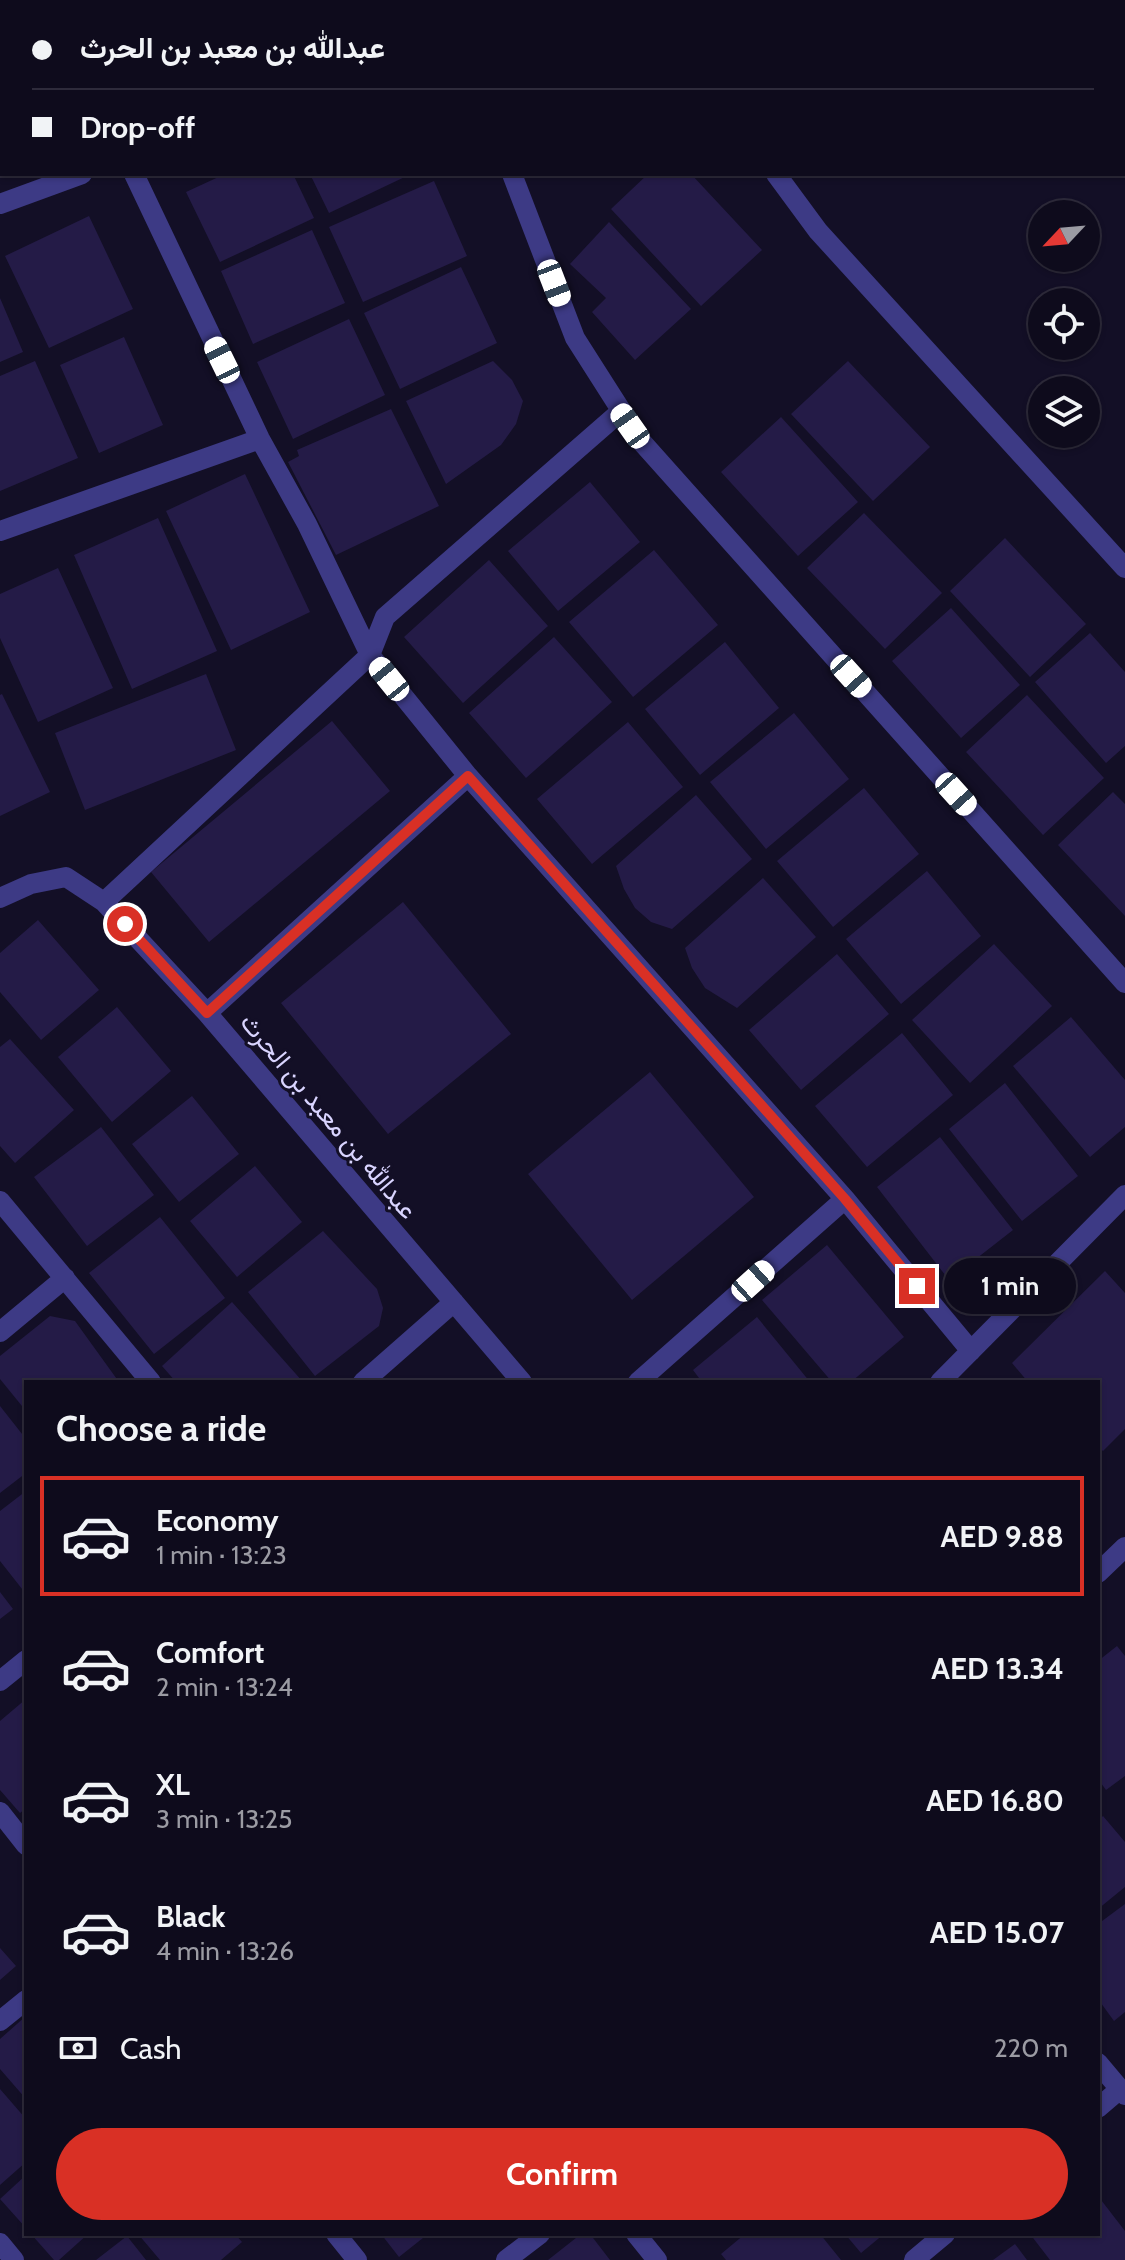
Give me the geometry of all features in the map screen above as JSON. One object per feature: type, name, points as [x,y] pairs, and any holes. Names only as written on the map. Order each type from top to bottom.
[{"type":"street","points":[[0,204],[77,176]]},
{"type":"street","points":[[135,176],[260,439],[307,524],[370,655],[468,776],[845,1199],[971,1351]]},
{"type":"street","points":[[513,176],[575,338],[640,440],[1125,983]]},
{"type":"street","points":[[777,176],[818,231],[1125,568]]},
{"type":"street","points":[[104,902],[370,655],[385,617],[620,412]]},
{"type":"street","points":[[0,531],[260,439]]},
{"type":"street","points":[[207,1013],[468,776]]},
{"type":"street","name":"عبدالله بن معبد بن الحرث","points":[[0,898],[31,884],[66,877],[104,902],[207,1013],[520,1380]]},
{"type":"street","points":[[942,1380],[1125,1195]]},
{"type":"street","points":[[640,1380],[845,1199]]},
{"type":"street","points":[[0,1201],[149,1380]]},
{"type":"street","points":[[0,1332],[65,1278]]},
{"type":"street","points":[[365,1380],[454,1302]]},
{"type":"street","points":[[1100,1571],[1124,1552]]},
{"type":"street","points":[[0,1681],[24,1662]]},
{"type":"street","points":[[0,1812],[24,1842]]},
{"type":"street","points":[[0,2021],[24,2002]]},
{"type":"street","points":[[1100,2065],[1123,2092],[1100,2107]]},
{"type":"street","points":[[338,2236],[357,2260]]},
{"type":"street","points":[[506,2260],[537,2236]]},
{"type":"street","points":[[638,2236],[657,2260]]},
{"type":"street","points":[[914,2260],[943,2236]]},
{"type":"street","points":[[0,2243],[14,2260]]},
{"type":"building","points":[[221,176],[294,176],[314,218],[220,262],[186,192]]},
{"type":"building","points":[[311,176],[407,176],[329,213]]},
{"type":"building","points":[[646,176],[693,176],[762,250],[701,306],[611,209]]},
{"type":"building","points":[[434,181],[467,256],[363,302],[329,227]]},
{"type":"building","points":[[89,216],[133,309],[49,348],[5,256]]},
{"type":"building","points":[[609,222],[691,309],[635,360],[592,312],[606,298],[570,264]]},
{"type":"building","points":[[312,230],[345,303],[253,344],[221,271]]},
{"type":"building","points":[[461,267],[497,343],[400,389],[364,313]]},
{"type":"building","points":[[0,298],[23,352],[0,362]]},
{"type":"building","points":[[349,319],[385,395],[293,439],[257,362]]},
{"type":"building","points":[[124,337],[163,425],[99,453],[60,365]]},
{"type":"building","points":[[35,361],[78,458],[0,491],[0,376]]},
{"type":"building","points":[[493,361],[512,380],[523,401],[516,424],[501,445],[446,484],[406,401]]},
{"type":"building","points":[[848,361],[930,447],[873,501],[791,414]]},
{"type":"building","points":[[391,409],[439,506],[336,555],[288,462],[299,456],[297,450]]},
{"type":"building","points":[[781,417],[858,502],[798,556],[721,472]]},
{"type":"building","points":[[245,474],[310,612],[231,650],[166,511]]},
{"type":"building","points":[[590,482],[640,542],[558,611],[508,551]]},
{"type":"building","points":[[864,513],[942,593],[885,649],[807,568]]},
{"type":"building","points":[[158,518],[217,651],[132,689],[74,555]]},
{"type":"building","points":[[1005,538],[1086,624],[1030,677],[950,591]]},
{"type":"building","points":[[654,550],[718,625],[633,697],[569,622]]},
{"type":"building","points":[[489,560],[548,626],[463,703],[404,637]]},
{"type":"building","points":[[58,568],[113,688],[38,722],[0,638],[0,594]]},
{"type":"building","points":[[951,608],[1020,685],[961,738],[892,661]]},
{"type":"building","points":[[1090,633],[1125,672],[1125,746],[1106,763],[1035,682]]},
{"type":"building","points":[[554,637],[612,702],[526,778],[469,713]]},
{"type":"building","points":[[725,642],[779,708],[700,775],[645,709]]},
{"type":"building","points":[[206,674],[236,750],[85,810],[55,733]]},
{"type":"building","points":[[0,695],[50,792],[0,816]]},
{"type":"building","points":[[1027,695],[1104,778],[1043,835],[966,752]]},
{"type":"building","points":[[794,713],[849,779],[766,849],[710,782]]},
{"type":"building","points":[[332,721],[390,791],[209,942],[151,872]]},
{"type":"building","points":[[628,722],[683,787],[592,864],[537,799]]},
{"type":"building","points":[[864,788],[919,854],[833,927],[777,861]]},
{"type":"building","points":[[1113,792],[1125,804],[1125,916],[1058,845]]},
{"type":"building","points":[[696,795],[752,859],[672,929],[651,922],[635,908],[616,866]]},
{"type":"building","points":[[927,871],[981,936],[901,1004],[846,939]]},
{"type":"building","points":[[763,878],[816,937],[737,1008],[705,988],[692,968],[685,948]]},
{"type":"building","points":[[403,902],[511,1034],[388,1134],[281,1003]]},
{"type":"building","points":[[38,920],[99,990],[41,1040],[0,992],[0,953]]},
{"type":"building","points":[[994,944],[1052,1006],[970,1083],[912,1020]]},
{"type":"building","points":[[837,954],[889,1014],[801,1090],[749,1030]]},
{"type":"building","points":[[117,1007],[171,1071],[112,1122],[58,1057]]},
{"type":"building","points":[[1071,1017],[1125,1080],[1125,1127],[1090,1157],[1013,1066]]},
{"type":"building","points":[[902,1033],[953,1095],[867,1167],[815,1106]]},
{"type":"building","points":[[10,1039],[74,1110],[15,1163],[0,1146],[0,1047]]},
{"type":"building","points":[[650,1072],[754,1197],[632,1300],[528,1174]]},
{"type":"building","points":[[1005,1083],[1078,1176],[1022,1221],[949,1129]]},
{"type":"building","points":[[192,1096],[239,1154],[179,1202],[132,1144]]},
{"type":"building","points":[[101,1127],[154,1195],[87,1246],[34,1177]]},
{"type":"building","points":[[940,1137],[1013,1230],[949,1280],[877,1187]]},
{"type":"building","points":[[255,1166],[302,1222],[237,1277],[190,1221]]},
{"type":"building","points":[[160,1217],[225,1298],[154,1354],[89,1273]]},
{"type":"building","points":[[323,1231],[377,1289],[383,1308],[379,1326],[315,1376],[248,1292]]},
{"type":"building","points":[[827,1245],[904,1337],[853,1380],[830,1380],[762,1300]]},
{"type":"building","points":[[1105,1271],[1125,1293],[1125,1429],[1103,1451],[1100,1449],[1100,1380],[1026,1380],[1012,1363]]},
{"type":"building","points":[[232,1302],[301,1380],[174,1380],[162,1366]]},
{"type":"building","points":[[50,1316],[75,1321],[118,1380],[24,1380],[24,1409],[0,1379],[0,1356]]},
{"type":"building","points":[[757,1317],[808,1380],[700,1380],[693,1370]]},
{"type":"building","points":[[0,1406],[24,1436],[24,1475],[0,1493]]},
{"type":"building","points":[[24,1493],[24,1591],[0,1561],[0,1511]]},
{"type":"building","points":[[0,1592],[13,1609],[0,1619]]},
{"type":"building","points":[[1117,1646],[1125,1656],[1125,1776],[1106,1790],[1100,1782],[1100,1659]]},
{"type":"building","points":[[24,1701],[24,1810],[20,1813],[0,1790],[0,1721]]},
{"type":"building","points":[[1103,1816],[1125,1842],[1125,1887],[1100,1907],[1100,1819]]},
{"type":"building","points":[[1125,1904],[1125,2012],[1114,2021],[1100,2002],[1100,1923]]},
{"type":"building","points":[[0,1948],[16,1966],[0,1980]]},
{"type":"building","points":[[24,2018],[24,2097],[0,2069],[0,2039]]},
{"type":"building","points":[[0,2089],[24,2117],[24,2164],[0,2185]]},
{"type":"building","points":[[24,2177],[24,2226],[0,2199]]},
{"type":"building","points":[[1100,2199],[1125,2231],[1125,2260],[1050,2260],[1032,2236],[1100,2236]]},
{"type":"building","points":[[33,2236],[86,2236],[59,2260],[54,2260]]},
{"type":"building","points":[[127,2236],[146,2260],[96,2260]]},
{"type":"building","points":[[140,2236],[237,2236],[242,2242],[221,2260],[160,2260]]},
{"type":"building","points":[[383,2236],[425,2236],[399,2257]]},
{"type":"building","points":[[578,2236],[592,2236],[610,2260],[548,2260]]},
{"type":"building","points":[[743,2236],[822,2236],[841,2260],[726,2260],[721,2254]]},
{"type":"building","points":[[847,2236],[882,2236],[861,2253]]},
{"type":"building","points":[[1015,2244],[1027,2260],[993,2260]]},
{"type":"route","points":[[125,924],[207,1013],[468,776],[845,1199],[917,1286]]}]
